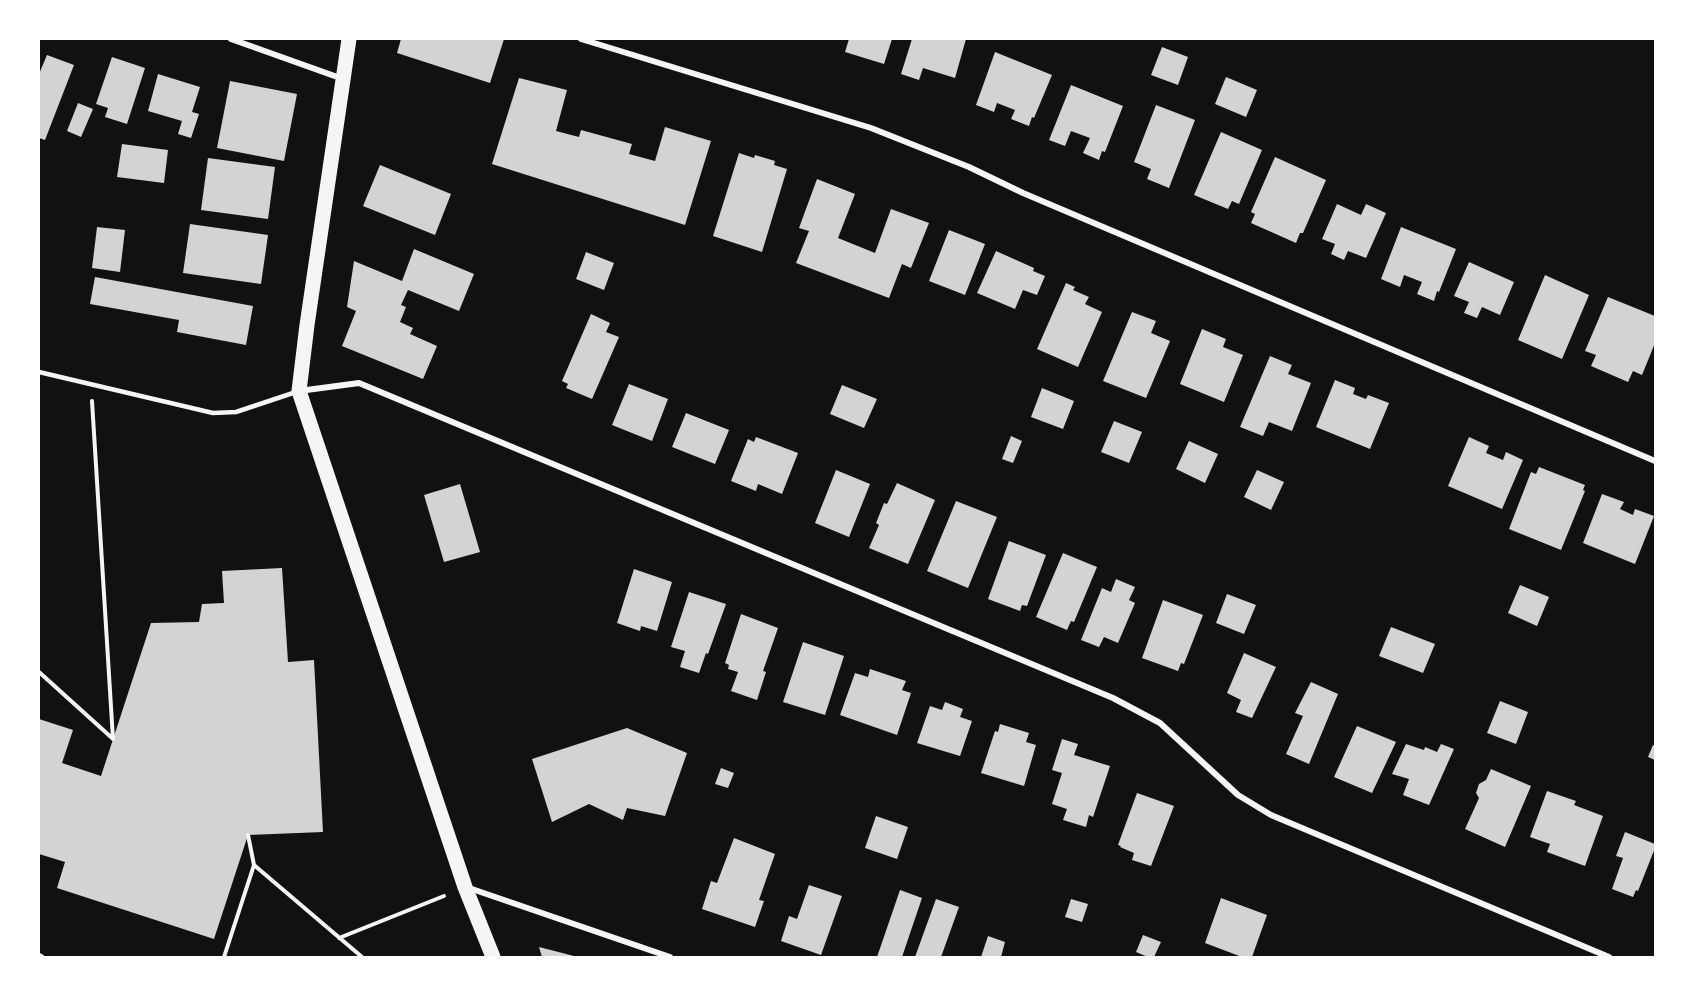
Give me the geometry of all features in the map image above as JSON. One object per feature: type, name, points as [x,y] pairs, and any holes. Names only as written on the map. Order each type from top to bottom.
[{"type":"main road","points":[[349,39],[299,391],[465,887],[494,957]]},
{"type":"street","points":[[231,39],[343,79]]},
{"type":"street","points":[[581,39],[871,128],[969,167],[1023,193],[1655,461]]},
{"type":"street","points":[[299,391],[359,383],[1113,698],[1160,723],[1238,795],[1271,815],[1609,957]]},
{"type":"street","points":[[465,887],[670,957]]},
{"type":"lane","points":[[39,372],[213,412],[236,412],[299,391]]},
{"type":"path","points":[[39,672],[113,739],[91,384]]},
{"type":"path","points":[[224,957],[254,865],[248,835]]},
{"type":"path","points":[[254,865],[362,957]]},
{"type":"path","points":[[339,938],[465,887]]},
{"type":"building","points":[[401,39],[504,39],[490,83],[397,53]]},
{"type":"building","points":[[849,39],[892,39],[884,64],[845,52]]},
{"type":"building","points":[[912,39],[966,39],[955,78],[923,68],[919,80],[901,74]]},
{"type":"building","points":[[1162,47],[1188,57],[1178,85],[1151,75]]},
{"type":"building","points":[[995,52],[1052,75],[1029,126],[1011,119],[1015,110],[997,103],[994,112],[976,105]]},
{"type":"building","points":[[47,55],[74,65],[45,140],[39,138],[39,74]]},
{"type":"building","points":[[112,57],[145,68],[127,124],[105,117],[108,108],[96,104]]},
{"type":"building","points":[[158,74],[200,87],[192,112],[199,114],[191,138],[178,134],[182,121],[148,111]]},
{"type":"building","points":[[1226,77],[1257,90],[1246,117],[1215,104]]},
{"type":"building","points":[[519,78],[567,90],[556,131],[579,137],[581,130],[632,144],[629,154],[655,161],[665,127],[711,141],[685,225],[492,164]]},
{"type":"building","points":[[230,81],[297,94],[284,161],[217,148]]},
{"type":"building","points":[[1071,85],[1123,106],[1105,152],[1102,151],[1099,160],[1083,153],[1090,138],[1071,131],[1065,146],[1049,140]]},
{"type":"building","points":[[78,103],[93,109],[81,137],[67,131]]},
{"type":"building","points":[[1156,105],[1195,120],[1169,188],[1147,179],[1151,169],[1134,162]]},
{"type":"building","points":[[1221,132],[1262,150],[1239,204],[1232,201],[1228,209],[1194,195]]},
{"type":"building","points":[[122,144],[168,150],[164,183],[117,177]]},
{"type":"building","points":[[739,153],[775,161],[774,165],[787,169],[762,252],[713,236]]},
{"type":"building","points":[[1275,157],[1326,180],[1303,233],[1300,233],[1296,243],[1251,223],[1255,214],[1251,212]]},
{"type":"building","points":[[208,158],[275,167],[268,219],[201,210]]},
{"type":"building","points":[[380,165],[451,194],[435,235],[363,206]]},
{"type":"building","points":[[817,179],[855,194],[838,238],[875,253],[891,209],[929,223],[911,268],[902,264],[889,298],[796,263],[809,231],[799,228]]},
{"type":"building","points":[[1337,204],[1361,215],[1366,204],[1386,213],[1366,258],[1348,251],[1344,260],[1331,254],[1335,244],[1322,239]]},
{"type":"building","points":[[190,224],[268,235],[261,284],[183,273]]},
{"type":"building","points":[[97,227],[125,230],[120,272],[92,268]]},
{"type":"building","points":[[1401,227],[1456,249],[1434,301],[1417,294],[1422,282],[1404,275],[1400,287],[1381,279]]},
{"type":"building","points":[[949,230],[985,244],[965,295],[929,281]]},
{"type":"building","points":[[414,249],[474,274],[459,311],[408,290],[401,305],[406,307],[400,322],[413,328],[410,334],[437,346],[423,379],[342,346],[356,311],[347,307],[354,261],[402,281]]},
{"type":"building","points":[[996,251],[1034,268],[1033,271],[1045,276],[1037,295],[1023,290],[1015,309],[977,293]]},
{"type":"building","points":[[586,252],[614,263],[604,290],[576,279]]},
{"type":"building","points":[[1469,262],[1514,282],[1500,315],[1482,307],[1477,318],[1464,313],[1469,302],[1454,296]]},
{"type":"building","points":[[1545,275],[1589,295],[1562,359],[1518,340]]},
{"type":"building","points":[[95,277],[253,306],[246,345],[177,332],[179,320],[90,304]]},
{"type":"building","points":[[1066,283],[1075,287],[1073,290],[1089,297],[1085,304],[1102,312],[1078,367],[1037,349]]},
{"type":"building","points":[[1608,297],[1655,316],[1655,343],[1642,375],[1633,371],[1628,382],[1591,366],[1596,355],[1585,351]]},
{"type":"building","points":[[1132,312],[1156,321],[1151,333],[1170,341],[1146,398],[1103,381]]},
{"type":"building","points":[[591,314],[610,323],[606,332],[619,337],[592,399],[566,388],[568,384],[562,381]]},
{"type":"building","points":[[1202,329],[1226,339],[1223,347],[1243,355],[1224,402],[1180,384]]},
{"type":"building","points":[[1270,356],[1292,365],[1288,374],[1311,383],[1292,431],[1269,422],[1263,436],[1240,427]]},
{"type":"building","points":[[1335,380],[1355,388],[1353,394],[1366,399],[1368,395],[1389,403],[1370,449],[1316,427]]},
{"type":"building","points":[[629,384],[668,399],[652,441],[612,425]]},
{"type":"building","points":[[842,385],[877,399],[864,428],[830,414]]},
{"type":"building","points":[[1042,388],[1074,401],[1063,429],[1031,417]]},
{"type":"building","points":[[686,413],[729,430],[715,464],[672,447]]},
{"type":"building","points":[[1114,421],[1142,432],[1129,463],[1101,452]]},
{"type":"building","points":[[1011,436],[1022,441],[1013,463],[1002,459]]},
{"type":"building","points":[[756,437],[798,453],[782,494],[758,484],[756,491],[731,481],[748,439],[754,442]]},
{"type":"building","points":[[1469,437],[1489,446],[1486,453],[1503,460],[1506,452],[1523,460],[1502,509],[1448,486]]},
{"type":"building","points":[[1189,441],[1218,454],[1205,483],[1176,469]]},
{"type":"building","points":[[1539,467],[1585,485],[1583,490],[1585,491],[1561,550],[1509,529],[1531,472],[1536,474]]},
{"type":"building","points":[[836,470],[870,484],[849,537],[815,523]]},
{"type":"building","points":[[1257,470],[1284,482],[1271,510],[1244,497]]},
{"type":"building","points":[[897,483],[935,500],[908,564],[869,548],[879,525],[876,523],[884,503],[887,504]]},
{"type":"building","points":[[460,484],[480,552],[444,562],[424,495]]},
{"type":"building","points":[[1602,494],[1624,502],[1620,509],[1633,515],[1635,509],[1654,516],[1635,564],[1583,543]]},
{"type":"building","points":[[956,501],[997,517],[968,588],[927,571]]},
{"type":"building","points":[[1009,541],[1046,555],[1027,606],[1022,605],[1020,611],[988,599]]},
{"type":"building","points":[[1063,553],[1097,567],[1074,622],[1071,621],[1067,630],[1036,617]]},
{"type":"building","points":[[282,568],[288,662],[314,660],[323,832],[248,835],[214,939],[57,888],[65,862],[39,854],[39,719],[73,730],[62,763],[101,776],[151,623],[199,622],[202,604],[224,603],[222,571]]},
{"type":"building","points":[[634,569],[672,582],[657,631],[641,626],[640,631],[617,623]]},
{"type":"building","points":[[1116,579],[1135,587],[1129,600],[1135,603],[1118,643],[1104,637],[1099,647],[1081,640],[1102,588],[1111,592]]},
{"type":"building","points":[[1520,585],[1549,597],[1537,626],[1508,613]]},
{"type":"building","points":[[689,592],[726,604],[699,673],[680,667],[685,651],[671,647]]},
{"type":"building","points":[[1227,594],[1256,605],[1244,634],[1216,623]]},
{"type":"building","points":[[1163,600],[1203,615],[1184,664],[1181,663],[1178,671],[1142,658]]},
{"type":"building","points":[[741,614],[778,628],[763,671],[766,672],[757,700],[731,691],[738,672],[728,669],[729,665],[725,663]]},
{"type":"building","points":[[1391,627],[1435,644],[1423,673],[1379,656]]},
{"type":"building","points":[[803,642],[844,656],[825,715],[783,702]]},
{"type":"building","points":[[1244,653],[1276,667],[1252,718],[1236,712],[1241,700],[1227,693]]},
{"type":"building","points":[[870,669],[906,681],[902,690],[911,693],[897,735],[840,715],[855,673],[868,677]]},
{"type":"building","points":[[1311,682],[1338,694],[1309,764],[1286,754],[1303,716],[1295,713]]},
{"type":"building","points":[[1500,701],[1528,712],[1516,744],[1487,733]]},
{"type":"building","points":[[945,702],[963,709],[960,717],[972,721],[960,756],[917,743],[930,706],[942,710]]},
{"type":"building","points":[[1000,724],[1029,733],[1026,742],[1036,745],[1024,786],[981,773],[995,731],[998,732]]},
{"type":"building","points":[[1357,726],[1396,742],[1372,793],[1334,777]]},
{"type":"building","points":[[627,728],[687,753],[665,816],[627,808],[623,820],[589,804],[552,822],[532,759]]},
{"type":"building","points":[[1062,739],[1078,744],[1074,755],[1110,766],[1093,817],[1089,815],[1086,827],[1063,820],[1067,809],[1052,804],[1062,773],[1052,770]]},
{"type":"building","points":[[1406,744],[1424,750],[1425,747],[1437,752],[1441,744],[1454,749],[1429,805],[1403,795],[1409,779],[1392,774]]},
{"type":"building","points":[[1653,745],[1655,746],[1655,760],[1648,757]]},
{"type":"building","points":[[721,768],[734,773],[728,788],[715,784]]},
{"type":"building","points":[[1491,769],[1531,786],[1505,847],[1465,829],[1479,798],[1476,793],[1479,784],[1486,780]]},
{"type":"building","points":[[1547,791],[1576,801],[1574,805],[1603,816],[1585,866],[1547,852],[1550,844],[1530,837]]},
{"type":"building","points":[[1137,793],[1174,806],[1151,866],[1132,860],[1134,853],[1118,845]]},
{"type":"building","points":[[876,816],[908,827],[897,859],[865,848]]},
{"type":"building","points":[[1625,832],[1655,844],[1638,891],[1636,890],[1633,897],[1612,889],[1623,858],[1616,856]]},
{"type":"building","points":[[734,838],[775,854],[759,900],[764,901],[755,927],[702,909],[711,881],[717,883]]},
{"type":"building","points":[[809,885],[842,896],[821,955],[781,941],[789,916],[797,919]]},
{"type":"building","points":[[900,890],[922,898],[902,957],[877,957]]},
{"type":"building","points":[[1221,898],[1267,915],[1252,957],[1242,957],[1205,943]]},
{"type":"building","points":[[936,899],[959,907],[941,957],[915,957]]},
{"type":"building","points":[[1071,899],[1088,904],[1082,922],[1065,917]]},
{"type":"building","points":[[1143,935],[1161,942],[1154,957],[1136,952]]},
{"type":"building","points":[[988,936],[1005,942],[1001,957],[981,957]]},
{"type":"building","points":[[539,947],[574,956],[542,957]]}]
